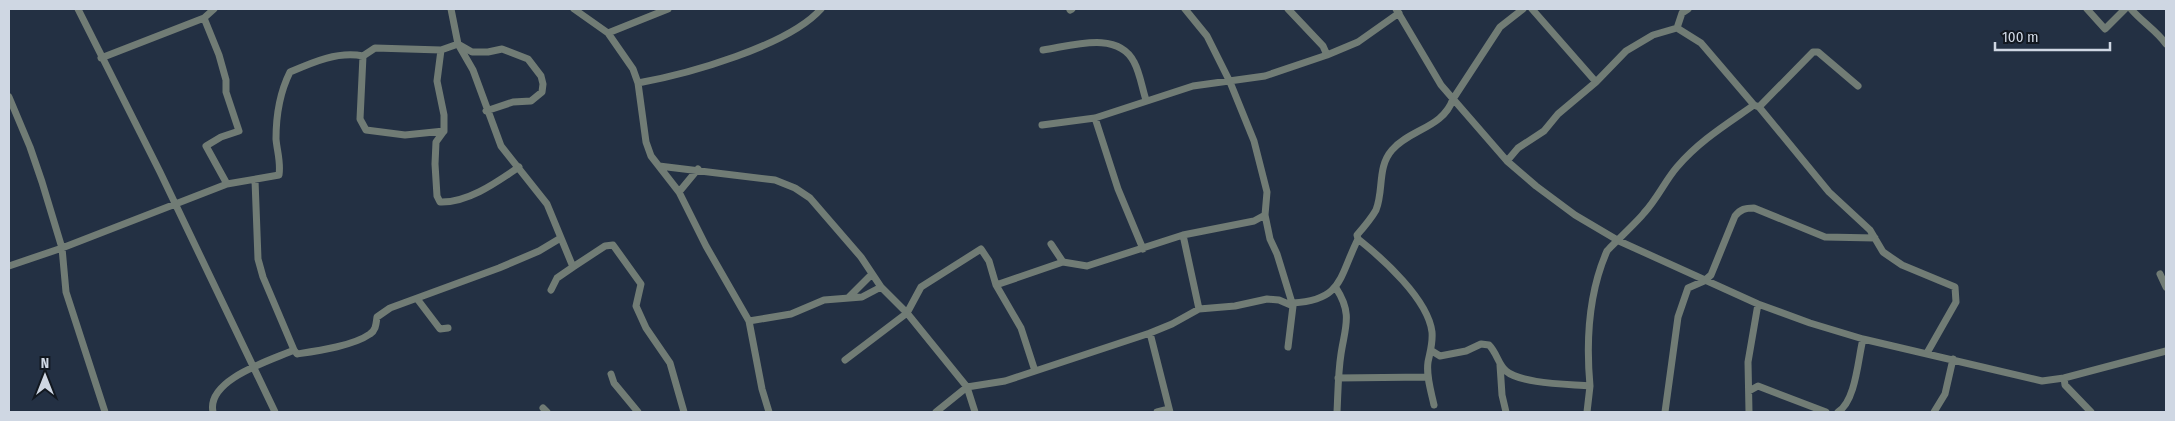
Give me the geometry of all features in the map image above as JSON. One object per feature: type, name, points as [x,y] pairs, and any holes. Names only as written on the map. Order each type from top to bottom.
[{"type":"street","points":[[78,9],[175,203],[275,412]]},
{"type":"street","points":[[101,58],[204,18],[214,9]]},
{"type":"street","points":[[452,9],[458,44],[473,70],[486,111],[501,146],[547,204],[573,267]]},
{"type":"street","points":[[574,9],[608,33],[633,70],[638,83],[646,142],[651,156],[679,192],[706,246],[749,321],[762,389],[769,412]]},
{"type":"street","points":[[608,33],[668,9]]},
{"type":"street","points":[[638,83],[738,56],[794,32],[821,9]]},
{"type":"street","points":[[1185,9],[1207,36],[1230,82],[1254,141],[1267,192],[1265,215],[1270,239],[1277,254],[1293,306],[1288,347]]},
{"type":"street","points":[[1288,9],[1323,46],[1327,56]]},
{"type":"street","points":[[1293,306],[1293,303],[1310,302],[1336,288],[1358,239],[1357,235],[1376,209],[1382,168],[1387,158],[1394,148],[1433,124],[1449,111],[1453,99],[1500,27],[1523,9]]},
{"type":"street","points":[[1532,9],[1596,82]]},
{"type":"street","points":[[1677,28],[1682,13],[1688,9]]},
{"type":"street","points":[[2087,9],[2106,29],[2124,9]]},
{"type":"street","points":[[2131,9],[2138,18],[2158,32],[2166,44]]},
{"type":"street","points":[[1042,125],[1095,118],[1193,86],[1265,76],[1327,56],[1358,42],[1398,11],[1426,62],[1453,99],[1508,161],[1536,186],[1575,215],[1619,241],[1704,281],[1758,304],[1863,338],[2000,373],[2042,381],[2064,378],[2166,351]]},
{"type":"street","points":[[204,18],[219,55],[226,80],[226,92],[239,131],[222,137],[206,146],[228,184]]},
{"type":"street","points":[[1508,161],[1518,148],[1544,131],[1558,114],[1596,82],[1626,51],[1653,34],[1677,28],[1700,43],[1757,106],[1829,192],[1855,215],[1875,238],[1883,252],[1902,265],[1955,287],[1956,302],[1927,354]]},
{"type":"street","points":[[1043,50],[1102,42],[1118,45],[1128,53],[1134,62],[1146,100]]},
{"type":"street","points":[[9,266],[62,248],[228,184],[279,175],[281,166],[276,140],[284,85],[290,72],[326,58],[354,54],[364,56],[375,48],[441,50],[458,44],[472,52],[488,52],[502,49],[528,58],[541,76],[544,84],[542,92],[531,101],[513,102],[486,111]]},
{"type":"street","points":[[441,50],[437,81],[444,115],[444,131],[436,142],[435,152],[436,184],[440,202],[448,202],[474,193],[519,167]]},
{"type":"street","points":[[1587,412],[1590,386],[1588,333],[1608,249],[1619,241],[1646,211],[1676,168],[1700,142],[1757,106],[1813,52],[1818,52],[1858,86]]},
{"type":"street","points":[[364,56],[360,119],[366,130],[405,135],[444,131]]},
{"type":"street","points":[[9,97],[30,147],[62,248],[66,292],[105,412]]},
{"type":"street","points":[[1095,118],[1118,189],[1143,249]]},
{"type":"street","points":[[659,166],[698,169],[738,177],[775,180],[795,188],[810,198],[861,257],[881,287],[907,313],[967,387],[975,412]]},
{"type":"street","points":[[679,192],[698,169]]},
{"type":"street","points":[[255,180],[258,259],[263,277],[297,354],[356,340],[370,334],[376,327],[377,317],[390,308],[418,300],[539,251],[560,239]]},
{"type":"street","points":[[1665,412],[1678,317],[1688,288],[1704,281],[1710,274],[1735,216],[1744,208],[1754,208],[1825,237],[1875,238]]},
{"type":"street","points":[[996,286],[1063,262],[1087,266],[1183,235],[1254,221],[1265,215]]},
{"type":"street","points":[[1183,235],[1199,309]]},
{"type":"street","points":[[1358,239],[1390,265],[1424,311],[1432,330],[1432,350],[1428,362],[1428,377],[1434,405]]},
{"type":"street","points":[[1051,244],[1063,262]]},
{"type":"street","points":[[551,290],[557,278],[604,246],[613,246],[641,284],[636,306],[646,328],[670,363],[684,412]]},
{"type":"street","points":[[845,360],[907,313],[922,287],[980,249],[989,262],[996,286],[1021,328],[1035,371]]},
{"type":"street","points":[[849,297],[872,274]]},
{"type":"street","points":[[2160,274],[2166,287]]},
{"type":"street","points":[[749,321],[791,314],[824,300],[862,297],[881,287]]},
{"type":"street","points":[[1336,288],[1346,310],[1347,323],[1338,378],[1336,412]]},
{"type":"street","points":[[936,412],[967,387],[986,386],[1150,333],[1172,324],[1199,309],[1235,306],[1267,299],[1279,300],[1293,306]]},
{"type":"street","points":[[418,300],[440,330],[448,328]]},
{"type":"street","points":[[1749,412],[1748,362],[1758,304]]},
{"type":"street","points":[[1150,333],[1169,410],[1157,412]]},
{"type":"street","points":[[1838,412],[1842,410],[1853,390],[1863,338]]},
{"type":"street","points":[[1432,350],[1440,356],[1466,352],[1482,344],[1490,345],[1500,365],[1502,395],[1506,412]]},
{"type":"street","points":[[213,412],[212,405],[215,397],[233,378],[253,367],[294,350]]},
{"type":"street","points":[[1934,412],[1945,394],[1953,360]]},
{"type":"street","points":[[1500,365],[1508,373],[1529,380],[1590,386]]},
{"type":"street","points":[[611,374],[614,383],[638,412]]},
{"type":"street","points":[[1338,378],[1428,377]]},
{"type":"street","points":[[2064,378],[2065,385],[2091,412]]},
{"type":"street","points":[[1749,391],[1758,386],[1826,412]]}]
